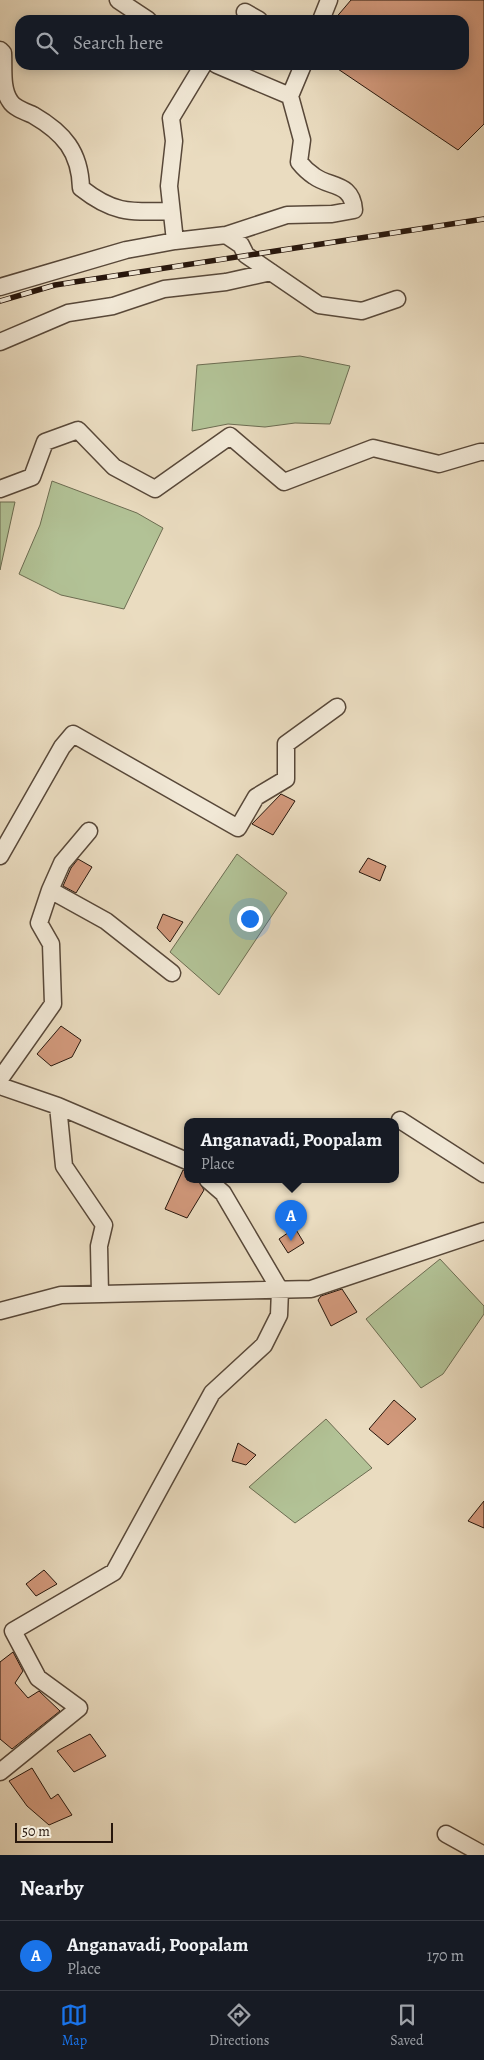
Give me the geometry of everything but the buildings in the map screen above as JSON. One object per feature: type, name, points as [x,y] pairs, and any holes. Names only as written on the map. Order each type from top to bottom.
[{"type":"street","points":[[118,0],[140,15]]},
{"type":"street","points":[[323,15],[329,0]]},
{"type":"street","points":[[0,50],[4,53],[4,88],[11,103],[46,123],[68,143],[80,167],[80,188],[101,204],[133,212],[171,211]]},
{"type":"street","points":[[175,241],[169,186],[174,141],[171,118],[200,70]]},
{"type":"street","points":[[229,70],[290,96]]},
{"type":"street","points":[[0,287],[126,250],[175,241],[226,236],[287,215],[332,214],[354,210],[353,200],[340,186],[315,177],[298,162],[302,140],[290,96],[301,70]]},
{"type":"street","points":[[226,236],[241,245],[246,255],[319,304],[362,311],[397,299]]},
{"type":"street","points":[[0,342],[68,313],[113,306],[164,289],[226,282],[271,272]]},
{"type":"street","points":[[0,489],[32,477],[45,442],[78,430],[114,467],[156,489],[230,436],[284,482],[372,448],[439,464],[484,452]]},
{"type":"street","points":[[0,856],[62,747],[73,734],[238,828],[256,797],[286,779],[286,744],[337,707]]},
{"type":"street","points":[[0,1079],[53,1004],[51,944],[39,923],[50,890],[62,863],[89,831]]},
{"type":"street","points":[[50,890],[106,921],[172,973]]},
{"type":"street","points":[[0,1086],[58,1106],[184,1161]]},
{"type":"street","points":[[58,1106],[64,1166],[104,1225],[99,1246],[100,1294]]},
{"type":"street","points":[[400,1120],[484,1174]]},
{"type":"street","points":[[0,1772],[79,1708],[38,1678],[13,1631],[114,1572],[212,1393],[264,1345],[279,1315],[280,1290],[223,1193],[211,1183]]},
{"type":"street","points":[[0,1311],[61,1294],[311,1289],[484,1231]]},
{"type":"street","points":[[446,1834],[484,1855]]},
{"type":"green space","points":[[300,356],[350,366],[330,424],[295,423],[265,427],[228,424],[192,431],[197,365]]},
{"type":"green space","points":[[52,481],[137,513],[163,528],[124,609],[61,595],[19,574],[40,525]]},
{"type":"green space","points":[[0,502],[15,502],[0,570]]},
{"type":"green space","points":[[237,854],[287,893],[219,995],[170,952]]},
{"type":"green space","points":[[440,1259],[484,1306],[484,1314],[443,1374],[421,1388],[366,1319]]},
{"type":"green space","points":[[326,1419],[372,1468],[295,1523],[249,1487]]},
{"type":"railway","points":[[0,301],[55,285],[484,219]]},
{"type":"place","name":"Anganavadi, Poopalam","points":[[291,1241]]}]
